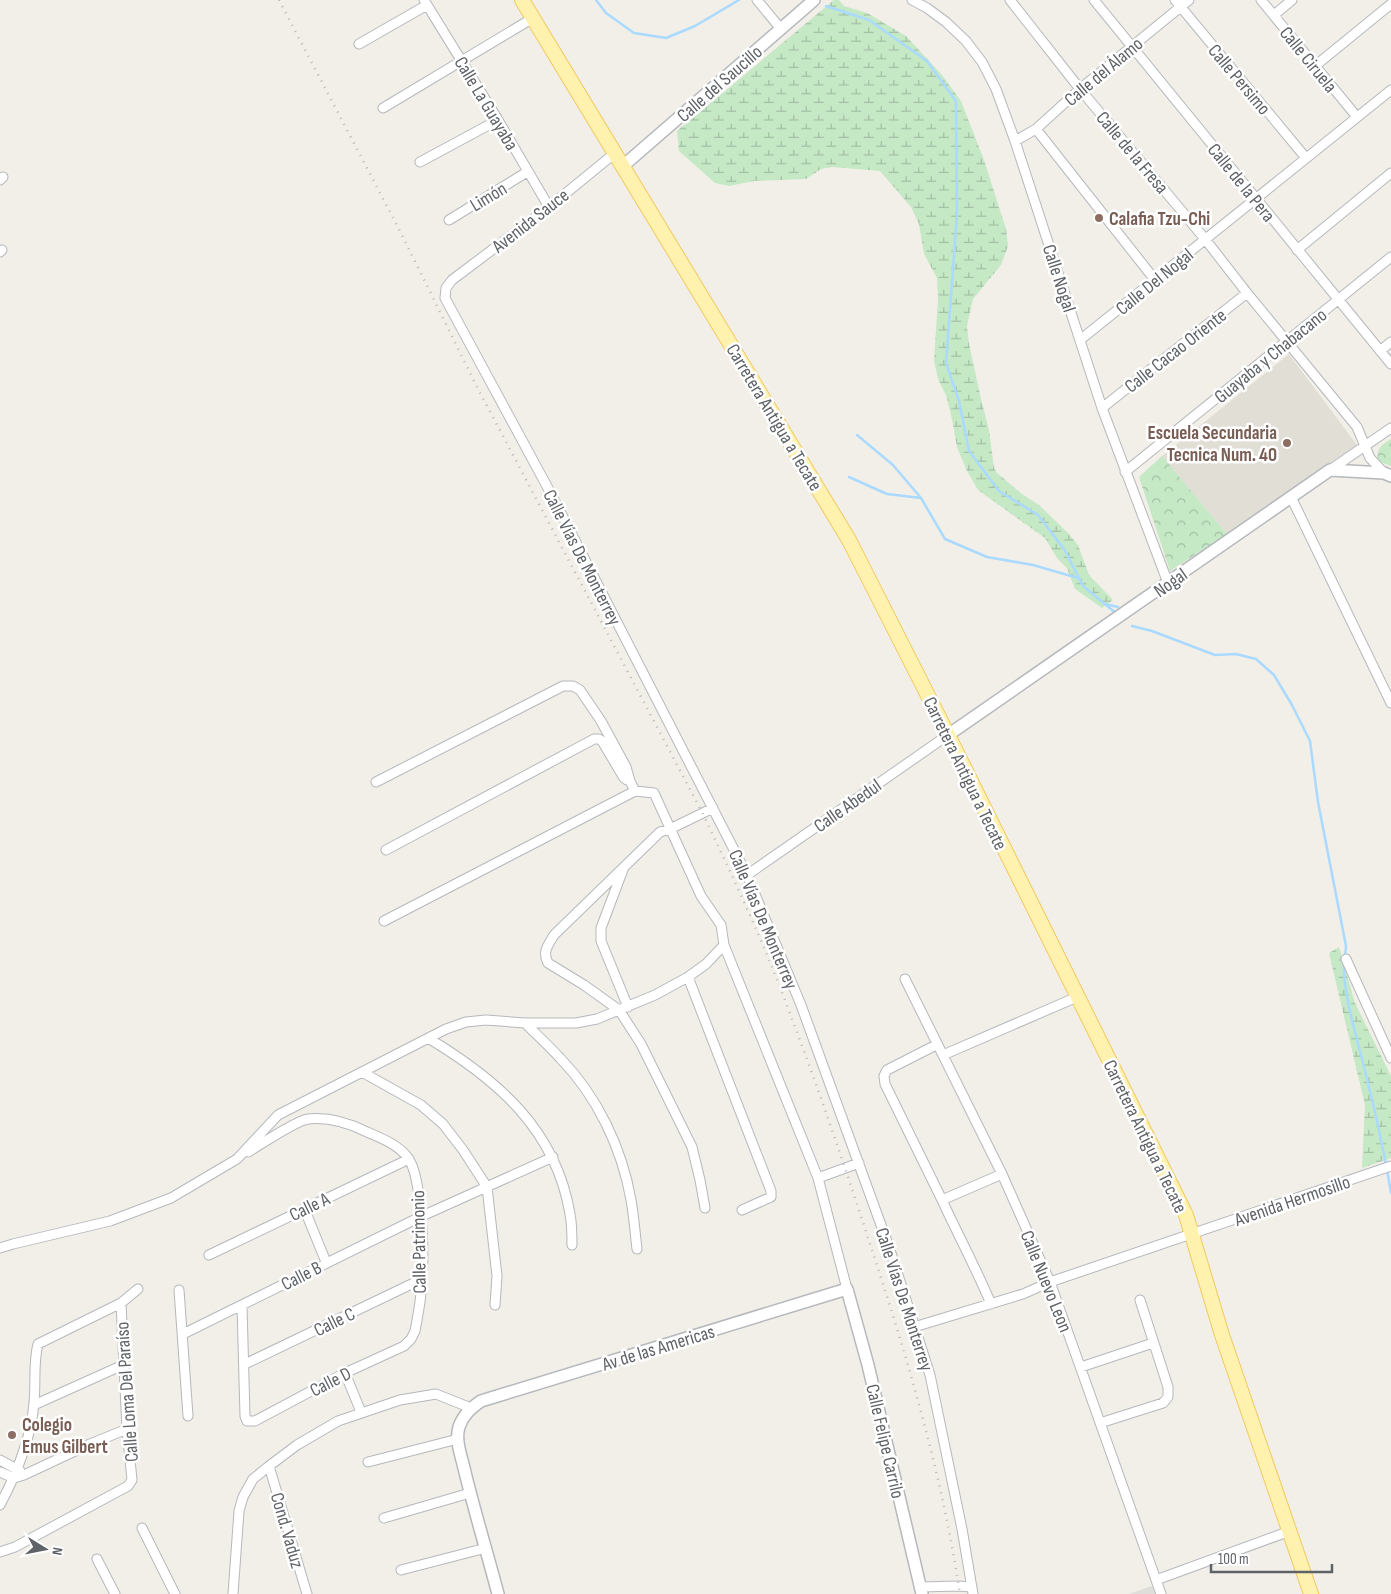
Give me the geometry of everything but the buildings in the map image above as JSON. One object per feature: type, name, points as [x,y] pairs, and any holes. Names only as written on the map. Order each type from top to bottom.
[{"type":"main road","name":"Carretera Antigua a Tecate","points":[[522,0],[837,518],[948,735],[1186,1216],[1222,1336],[1311,1594]]},
{"type":"street","points":[[757,0],[781,29]]},
{"type":"street","name":"Calle del Saucillo","points":[[623,166],[814,0]]},
{"type":"street","name":"Calle Nogal","points":[[912,0],[946,22],[966,41],[982,62],[996,89],[1015,140],[1102,408],[1168,583]]},
{"type":"street","name":"Calle de la Fresa","points":[[1010,0],[1080,89],[1206,239],[1247,293],[1357,426],[1370,458],[1388,474]]},
{"type":"street","name":"Calle de la Pera","points":[[1094,0],[1391,364]]},
{"type":"street","name":"Calle del Álamo","points":[[1015,140],[1036,128],[1178,4],[1189,0]]},
{"type":"street","name":"Calle Ciruela","points":[[1261,0],[1357,117]]},
{"type":"street","points":[[1274,15],[1292,0]]},
{"type":"street","points":[[359,44],[426,3]]},
{"type":"street","name":"Calle La Guayaba","points":[[426,3],[549,207]]},
{"type":"street","name":"Calle Persimo","points":[[1178,4],[1306,158]]},
{"type":"street","points":[[1315,66],[1391,4]]},
{"type":"street","points":[[383,108],[533,18]]},
{"type":"street","name":"Calle Del Nogal","points":[[1080,340],[1391,90]]},
{"type":"street","points":[[420,162],[498,120]]},
{"type":"street","points":[[1036,128],[1155,280]]},
{"type":"street","name":"Avenida Sauce","points":[[446,288],[452,280],[549,207],[615,153]]},
{"type":"street","name":"Limón","points":[[449,220],[528,172]]},
{"type":"street","points":[[1297,250],[1391,173]]},
{"type":"street","name":"Guayaba y Chabacano","points":[[1125,472],[1391,257]]},
{"type":"street","name":"Calle Vías De Monterrey","points":[[446,288],[445,298],[549,490],[747,874],[800,1005],[889,1247],[930,1375],[973,1590]]},
{"type":"street","name":"Calle Cacao Oriente","points":[[1102,408],[1247,293]]},
{"type":"street","points":[[1380,351],[1391,342]]},
{"type":"street","name":"Nogal","points":[[948,735],[1391,428]]},
{"type":"street","points":[[1330,470],[1388,474]]},
{"type":"street","points":[[1291,497],[1391,702]]},
{"type":"street","points":[[376,782],[562,686],[573,686],[580,690],[601,721],[626,767],[635,791]]},
{"type":"street","name":"Calle Abedul","points":[[747,874],[948,735]]},
{"type":"street","points":[[386,850],[594,739],[602,741],[624,778],[630,781]]},
{"type":"street","points":[[384,921],[635,791],[654,793],[701,896],[721,925],[724,944],[818,1178],[847,1289]]},
{"type":"street","points":[[623,1008],[548,964],[545,957],[546,950],[554,936],[625,864],[660,832],[713,808]]},
{"type":"street","points":[[625,864],[601,928],[601,941],[623,1008],[692,1147],[705,1208]]},
{"type":"street","points":[[237,1159],[278,1115],[446,1029],[466,1022],[486,1020],[525,1023],[576,1023],[597,1019],[655,995],[688,977],[706,964],[724,944]]},
{"type":"street","points":[[1346,960],[1391,1058]]},
{"type":"street","points":[[688,977],[771,1191],[772,1197],[742,1210]]},
{"type":"street","name":"Calle Nuevo Leon","points":[[905,979],[1002,1174],[1050,1282],[1161,1594]]},
{"type":"street","points":[[943,1055],[1077,997]]},
{"type":"street","points":[[525,1023],[562,1059],[596,1105],[610,1132],[622,1165],[631,1199],[637,1249]]},
{"type":"street","points":[[428,1038],[475,1068],[521,1110],[538,1132],[553,1157],[566,1195],[571,1216],[572,1245]]},
{"type":"street","points":[[936,1044],[888,1070],[884,1076],[885,1084],[973,1261],[991,1304]]},
{"type":"street","points":[[362,1072],[421,1105],[443,1124],[487,1186],[497,1276],[495,1305]]},
{"type":"street","points":[[0,1248],[110,1221],[171,1198],[283,1130],[306,1119],[331,1120],[352,1125],[381,1138],[401,1150],[409,1159]]},
{"type":"street","name":"Calle B","points":[[182,1334],[420,1217],[553,1157]]},
{"type":"street","name":"Calle A","points":[[209,1255],[409,1159]]},
{"type":"street","name":"Calle Patrimonio","points":[[409,1159],[415,1173],[420,1217],[422,1278],[415,1331],[412,1339]]},
{"type":"street","points":[[818,1178],[858,1163]]},
{"type":"street","name":"Avenida Hermosillo","points":[[914,1327],[1023,1294],[1050,1282],[1391,1166]]},
{"type":"street","points":[[942,1200],[1002,1174]]},
{"type":"street","points":[[304,1208],[326,1262]]},
{"type":"street","name":"Calle C","points":[[244,1364],[422,1278]]},
{"type":"street","name":"Av de las Americas","points":[[471,1408],[481,1401],[847,1289]]},
{"type":"street","name":"Calle Felipe Carrilo","points":[[847,1289],[870,1374],[921,1590]]},
{"type":"street","points":[[0,1505],[18,1474],[24,1450],[34,1405],[38,1344],[121,1303],[138,1290]]},
{"type":"street","points":[[179,1290],[188,1416]]},
{"type":"street","points":[[1100,1423],[1163,1403],[1168,1397],[1168,1387],[1140,1300]]},
{"type":"street","name":"Calle Loma Del Paraíso","points":[[0,1552],[15,1547],[128,1486],[132,1480],[123,1365],[121,1303]]},
{"type":"street","points":[[242,1306],[244,1364]]},
{"type":"street","name":"Calle D","points":[[244,1364],[245,1416],[248,1421],[255,1421],[345,1373],[404,1346],[412,1339]]},
{"type":"street","points":[[1081,1367],[1153,1344]]},
{"type":"street","points":[[34,1405],[123,1365]]},
{"type":"street","points":[[345,1373],[361,1412]]},
{"type":"street","points":[[233,1594],[239,1511],[243,1497],[253,1479],[297,1445],[338,1421],[400,1400],[436,1394],[471,1408],[459,1427],[458,1439],[470,1494],[498,1594]]},
{"type":"street","points":[[0,1472],[18,1474],[127,1429]]},
{"type":"street","points":[[368,1462],[458,1439]]},
{"type":"street","points":[[0,1460],[18,1474]]},
{"type":"street","name":"Cond. Vaduz","points":[[269,1466],[307,1594]]},
{"type":"street","points":[[384,1518],[470,1494]]},
{"type":"street","points":[[142,1528],[175,1594]]},
{"type":"street","points":[[1156,1580],[1290,1531]]},
{"type":"street","points":[[401,1570],[486,1548]]},
{"type":"street","points":[[97,1559],[115,1594]]},
{"type":"street","points":[[921,1590],[958,1586],[973,1590]]},
{"type":"shaded area","points":[[1289,354],[1357,445],[1227,534],[1162,456]]},
{"type":"shaded area","points":[[1152,1586],[1155,1594],[1129,1594]]},
{"type":"green space","points":[[834,0],[839,0],[844,6],[867,13],[906,36],[942,75],[961,101],[984,160],[1006,229],[1008,246],[1001,265],[973,299],[967,326],[969,344],[989,430],[994,468],[997,473],[1022,494],[1039,505],[1078,545],[1089,575],[1113,600],[1102,608],[1075,589],[1067,568],[1057,558],[1045,538],[978,490],[966,469],[957,447],[946,395],[938,379],[934,361],[938,300],[937,278],[924,254],[919,224],[911,207],[880,171],[832,167],[821,169],[806,179],[754,181],[729,186],[715,183],[679,151],[677,131]]},
{"type":"green space","points":[[1391,439],[1391,466],[1378,461],[1378,453],[1384,443]]},
{"type":"green space","points":[[1162,456],[1227,534],[1170,571],[1139,477]]},
{"type":"green space","points":[[1339,947],[1355,1003],[1391,1076],[1391,1158],[1362,1168],[1365,1105],[1329,953]]},
{"type":"waterway","points":[[596,0],[606,13],[634,33],[666,38],[695,26],[739,0]]},
{"type":"waterway","points":[[826,6],[869,20],[927,61],[956,101],[957,215],[946,363],[959,401],[969,451],[999,491],[1038,515],[1064,549],[1083,586],[1117,614]]},
{"type":"waterway","points":[[857,435],[893,465],[921,498],[945,539],[987,557],[1033,565],[1078,578]]},
{"type":"waterway","points":[[849,477],[887,494],[921,498]]},
{"type":"waterway","points":[[1105,604],[1118,607]]},
{"type":"waterway","points":[[1132,626],[1152,631],[1215,655],[1236,654],[1256,659],[1274,675],[1310,741],[1318,802],[1346,946],[1345,957]]},
{"type":"waterway","points":[[1344,962],[1348,1002],[1374,1106],[1386,1164]]},
{"type":"waterway","points":[[1387,1170],[1391,1193]]},
{"type":"railway","points":[[279,0],[402,235],[478,389],[702,812],[763,945],[827,1115],[897,1328],[944,1504],[960,1594]]},
{"type":"place","name":"Calafia Tzu-Chi","points":[[1099,218]]},
{"type":"place","name":"Escuela Secundaria Tecnica Num. 40","points":[[1287,443]]},
{"type":"place","name":"Colegio Emus Gilbert","points":[[12,1435]]}]
